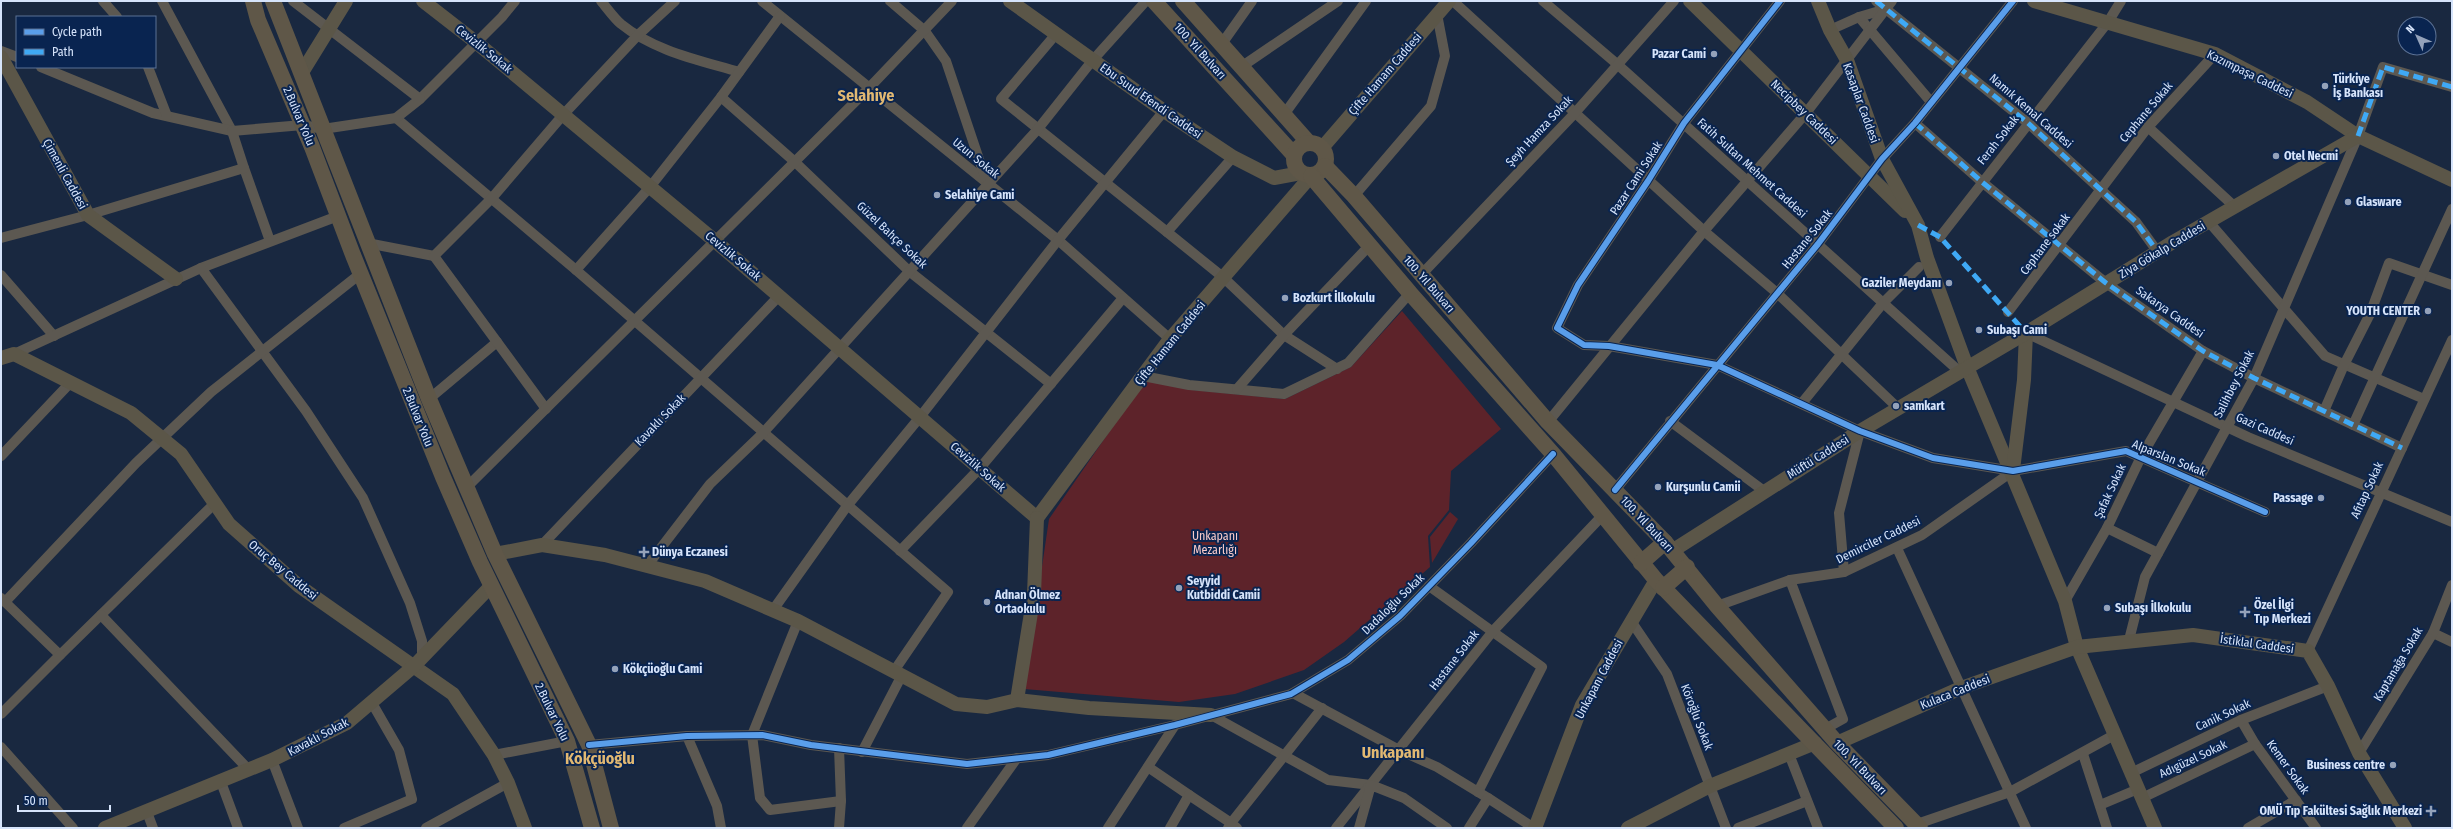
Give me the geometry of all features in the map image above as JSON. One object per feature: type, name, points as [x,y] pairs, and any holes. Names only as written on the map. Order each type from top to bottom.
[{"type":"main road","name":"2.Bulvar Yolu","points":[[253,1],[258,20],[302,125],[360,274],[443,477],[491,586],[567,742],[592,828]]},
{"type":"main road","points":[[301,74],[346,1]]},
{"type":"main road","name":"Cevizlik Sokak","points":[[422,1],[476,42],[716,242],[1037,518]]},
{"type":"main road","name":"Ebu Suud Efendi Caddesi","points":[[1010,1],[1092,61],[1234,157],[1274,178],[1306,175]]},
{"type":"main road","name":"100. Yıl Bulvarı","points":[[1154,1],[1294,155]]},
{"type":"main road","name":"100. Yıl Bulvarı","points":[[1182,1],[1283,116],[1315,145]]},
{"type":"main road","name":"Çifte Hamam Caddesi","points":[[1315,145],[1449,1]]},
{"type":"main road","name":"Necipbey Caddesi","points":[[1690,1],[1871,176],[1918,224]]},
{"type":"main road","name":"Kasaplar Caddesi","points":[[1818,1],[1830,30],[1847,60],[1882,160],[1918,224],[1927,258],[1963,369],[2013,472],[2065,601],[2077,647],[2116,734],[2155,828]]},
{"type":"main road","name":"Kazımpaşa Caddesi","points":[[2034,1],[2215,54],[2307,102],[2358,136],[2452,180]]},
{"type":"main road","name":"2.Bulvar Yolu","points":[[274,2],[367,243],[467,487],[496,554],[589,745],[611,828]]},
{"type":"main road","name":"Çimenli Caddesi","points":[[1,57],[88,216],[176,279]]},
{"type":"main road","name":"Ziya Gökalp Caddesi","points":[[1963,369],[2026,333],[2157,251],[2358,136]]},
{"type":"main road","points":[[1315,145],[1327,157],[1325,166],[1321,172],[1306,175],[1294,166],[1294,155],[1299,147],[1315,145]]},
{"type":"main road","name":"100. Yıl Bulvarı","points":[[1325,166],[1354,196],[1548,422],[1669,546],[1717,606],[1837,743],[1918,826]]},
{"type":"main road","name":"100. Yıl Bulvarı","points":[[1306,175],[1370,245],[1410,293],[1553,454],[1641,563],[1896,828]]},
{"type":"main road","name":"Çifte Hamam Caddesi","points":[[1037,518],[1170,339],[1224,278],[1306,175]]},
{"type":"main road","points":[[2013,472],[2024,380],[2026,333]]},
{"type":"main road","name":"Oruç Bey Caddesi","points":[[8,356],[71,382],[131,413],[181,454],[229,524],[299,586],[418,663],[453,694],[494,755],[508,783],[525,828]]},
{"type":"main road","name":"Müftü Caddesi","points":[[1669,546],[1764,491],[1963,369]]},
{"type":"main road","points":[[1017,700],[1034,594],[1037,518]]},
{"type":"main road","points":[[496,554],[542,545],[605,555],[705,581],[798,621],[956,704],[987,707],[1017,700],[1089,708],[1211,716]]},
{"type":"main road","points":[[1641,563],[1669,546]]},
{"type":"main road","points":[[1660,584],[1687,567]]},
{"type":"main road","name":"Unkapanı Caddesi","points":[[1534,828],[1582,705],[1631,621],[1660,584]]},
{"type":"main road","name":"Kavaklı Sokak","points":[[105,828],[249,770],[347,723],[418,663],[491,586]]},
{"type":"main road","name":"İstiklal Caddesi","points":[[2077,647],[2129,640],[2193,635],[2308,651],[2328,686],[2359,753],[2405,828]]},
{"type":"main road","name":"Kulaca Caddesi","points":[[1837,743],[1961,688],[2077,647]]},
{"type":"main road","points":[[1628,828],[1710,786],[1815,743]]},
{"type":"street","points":[[103,1],[116,16]]},
{"type":"street","points":[[162,1],[232,131],[270,241]]},
{"type":"street","points":[[293,1],[420,99]]},
{"type":"street","points":[[43,68],[153,113],[232,131],[302,125],[323,130],[396,118],[420,99],[515,1]]},
{"type":"street","points":[[601,1],[620,24],[638,35],[672,52],[739,72]]},
{"type":"street","points":[[434,256],[492,198],[563,115],[638,35],[675,1]]},
{"type":"street","name":"Uzun Sokak","points":[[762,1],[1058,240],[1170,339]]},
{"type":"street","points":[[890,1],[925,31],[946,61],[987,183]]},
{"type":"street","points":[[467,487],[716,242],[925,31],[952,1]]},
{"type":"street","points":[[647,566],[710,484],[763,433],[987,183],[1038,129],[1092,61],[1146,1]]},
{"type":"street","points":[[1221,45],[1252,1]]},
{"type":"street","points":[[1241,67],[1338,1]]},
{"type":"street","points":[[1283,116],[1366,1]]},
{"type":"street","points":[[1453,1],[1648,181],[1777,293],[1899,409]]},
{"type":"street","name":"Fatih Sultan Mehmet Caddesi","points":[[1543,1],[1684,123],[1883,303],[1963,369]]},
{"type":"street","name":"Şeyh Hamza Sokak","points":[[1421,275],[1574,114],[1674,1]]},
{"type":"street","name":"Pazar Cami Sokak","points":[[1609,346],[1584,345],[1557,328],[1578,285],[1648,181],[1684,123],[1780,1]]},
{"type":"street","name":"Namık Kemal Caddesi","points":[[1876,1],[1889,5],[1960,67],[2028,123],[2136,222],[2157,251]]},
{"type":"street","name":"Hastane Sokak","points":[[1615,490],[1670,421],[1818,244],[1882,160],[1915,122],[2013,1]]},
{"type":"street","name":"Ferah Sokak","points":[[1940,237],[2108,22],[2121,1]]},
{"type":"street","points":[[1830,30],[1889,5]]},
{"type":"street","points":[[1548,422],[1704,231],[1806,113],[1889,5]]},
{"type":"street","points":[[1354,196],[1431,106],[1445,56],[1437,14]]},
{"type":"street","points":[[576,270],[650,187],[721,97],[780,16]]},
{"type":"street","points":[[1859,17],[1869,31],[1931,102]]},
{"type":"street","points":[[1056,34],[1001,99],[1224,278],[1284,335],[1337,369]]},
{"type":"street","points":[[1,51],[16,57]]},
{"type":"street","name":"Cephane Sokak","points":[[2101,190],[2148,127],[2215,54]]},
{"type":"street","name":"Salihbey Sokak","points":[[2129,640],[2145,577],[2254,378],[2358,136],[2383,67],[2452,87]]},
{"type":"street","points":[[148,68],[167,116]]},
{"type":"street","name":"Güzel Bahçe Sokak","points":[[721,97],[795,162],[909,271],[1051,384]]},
{"type":"street","points":[[773,610],[846,506],[920,417],[1058,240],[1164,111]]},
{"type":"street","points":[[396,118],[636,321],[846,506],[948,592],[898,673],[862,752]]},
{"type":"street","name":"Sakarya Caddesi","points":[[1915,122],[1982,182],[2106,283],[2203,351],[2254,378],[2402,448]]},
{"type":"street","points":[[2148,127],[2235,207]]},
{"type":"street","points":[[1167,232],[1234,157]]},
{"type":"street","points":[[1,238],[88,216],[244,168]]},
{"type":"street","name":"Cephane sokak","points":[[2008,312],[2101,190]]},
{"type":"street","points":[[2353,425],[2373,377],[2452,208]]},
{"type":"street","points":[[8,356],[201,268],[338,216]]},
{"type":"street","points":[[2209,222],[2324,356],[2424,399]]},
{"type":"street","points":[[367,243],[434,256],[546,409]]},
{"type":"street","points":[[1237,389],[1284,335],[1370,245]]},
{"type":"street","points":[[2324,411],[2344,364],[2370,314],[2388,263],[2452,285]]},
{"type":"street","points":[[1802,402],[1883,303],[1919,267]]},
{"type":"street","points":[[201,268],[306,411],[363,498],[410,603],[422,641],[418,663]]},
{"type":"street","points":[[60,655],[3,600],[162,438],[211,392],[262,350],[360,274]]},
{"type":"street","points":[[1,275],[54,336]]},
{"type":"street","points":[[1143,376],[1189,385],[1284,394],[1348,363],[1410,293]]},
{"type":"street","name":"Kavaklı Sokak","points":[[542,545],[779,296]]},
{"type":"street","points":[[900,552],[980,468],[1123,298]]},
{"type":"street","name":"Gazi Caddesi","points":[[2026,333],[2227,427],[2380,494],[2452,522]]},
{"type":"street","name":"Afitap Sokak","points":[[2308,651],[2452,340]]},
{"type":"street","points":[[430,399],[497,342]]},
{"type":"street","points":[[1609,346],[1717,365],[1802,402],[1860,431],[1933,458],[2013,472]]},
{"type":"street","name":"Şafak Sokak","points":[[2065,601],[2107,528],[2141,457],[2174,403],[2203,351]]},
{"type":"street","points":[[1,456],[71,382]]},
{"type":"street","points":[[1670,421],[1764,491]]},
{"type":"street","points":[[1844,572],[1839,513],[1860,431]]},
{"type":"street","name":"Alparslan Sokak","points":[[2013,472],[2126,451],[2198,481],[2265,512]]},
{"type":"street","name":"Dadaloğlu Sokak","points":[[589,745],[687,736],[762,735],[862,752],[967,764],[1048,755],[1211,716],[1293,693],[1348,660],[1400,616],[1553,454]]},
{"type":"street","name":"Demirciler Caddesi","points":[[1717,606],[1790,580],[1844,572],[1922,535],[2013,472]]},
{"type":"street","points":[[1,714],[215,503]]},
{"type":"street","name":"Hastane Sokak","points":[[1336,828],[1493,631],[1602,516]]},
{"type":"street","points":[[2107,528],[2158,553]]},
{"type":"street","points":[[1897,548],[2026,828]]},
{"type":"street","points":[[1790,580],[1843,719],[1825,729]]},
{"type":"street","points":[[1428,586],[1542,667],[1478,792]]},
{"type":"street","name":"Kaptanağa Sokak","points":[[2359,753],[2433,633],[2452,586]]},
{"type":"street","points":[[101,615],[249,770]]},
{"type":"street","points":[[798,621],[752,735],[760,798],[770,810],[841,801]]},
{"type":"street","name":"Köroğlu Sokak","points":[[1631,621],[1667,674],[1726,828]]},
{"type":"street","points":[[2433,633],[2452,642]]},
{"type":"street","name":"Canik Sokak","points":[[2131,773],[2241,720],[2328,686]]},
{"type":"street","points":[[1293,693],[1399,750],[1437,768],[1488,798],[1534,828]]},
{"type":"street","points":[[344,828],[412,799],[400,750],[372,703]]},
{"type":"street","points":[[1148,767],[1232,826],[1283,755],[1322,708]]},
{"type":"street","points":[[1211,716],[1328,780],[1371,785],[1404,798],[1447,828]]},
{"type":"street","name":"Kemer Sokak","points":[[2241,720],[2255,744],[2316,828]]},
{"type":"street","points":[[1108,828],[1175,725]]},
{"type":"street","points":[[1918,826],[2010,792],[2083,754],[2116,734]]},
{"type":"street","points":[[687,736],[717,806],[720,828]]},
{"type":"street","points":[[494,755],[567,742]]},
{"type":"street","name":"Adıgüzel Sokak","points":[[2100,805],[2140,794],[2255,744]]},
{"type":"street","points":[[1,747],[73,828]]},
{"type":"street","points":[[839,748],[841,801],[839,828]]},
{"type":"street","points":[[1789,754],[1818,828]]},
{"type":"street","points":[[2083,754],[2107,828]]},
{"type":"street","points":[[967,828],[1017,758]]},
{"type":"street","points":[[272,760],[298,828]]},
{"type":"street","points":[[221,782],[238,828]]},
{"type":"street","points":[[426,828],[508,783]]},
{"type":"street","points":[[1359,828],[1371,785]]},
{"type":"street","points":[[1170,828],[1189,795]]},
{"type":"street","points":[[1469,828],[1488,798]]},
{"type":"street","points":[[2248,828],[2296,800]]},
{"type":"street","points":[[1738,828],[1807,801]]},
{"type":"street","points":[[147,812],[153,828]]},
{"type":"green space","name":"Unkapanı Mezarlığı","points":[[1402,311],[1501,429],[1451,471],[1449,510],[1428,536],[1430,567],[1344,642],[1304,670],[1235,694],[1179,702],[1024,689],[1049,519],[1145,380],[1193,390],[1285,399],[1351,367]]},
{"type":"green space","points":[[1450,512],[1458,519],[1432,563],[1430,537]]},
{"type":"marked path","points":[[1876,1],[2028,123],[2136,222],[2157,251]]},
{"type":"marked path","points":[[2358,136],[2383,67],[2452,87]]},
{"type":"marked path","points":[[1915,123],[1982,182],[2106,283],[2203,351],[2254,378],[2402,448]]},
{"type":"marked path","points":[[1918,225],[1940,237],[2026,333]]},
{"type":"cycle path","points":[[1780,1],[1684,123],[1648,181],[1578,285],[1557,328],[1584,345],[1609,346],[1717,365],[1860,431],[1933,458],[2013,471],[2126,451],[2265,512]]},
{"type":"cycle path","points":[[1615,490],[1818,244],[1882,159],[1915,123],[2013,1]]},
{"type":"cycle path","points":[[589,745],[687,736],[762,735],[811,745],[967,764],[1048,755],[1175,725],[1291,694],[1348,660],[1400,616],[1471,543],[1553,454]]},
{"type":"place","name":"Pazar Cami","points":[[1714,54]]},
{"type":"place","name":"Türkiye İş Bankası","points":[[2325,86]]},
{"type":"place","name":"Otel Necmi","points":[[2276,156]]},
{"type":"place","name":"Selahiye Cami","points":[[937,195]]},
{"type":"place","name":"Glasware","points":[[2348,202]]},
{"type":"place","name":"Gaziler Meydanı","points":[[1949,283]]},
{"type":"place","name":"Bozkurt İlkokulu","points":[[1285,298]]},
{"type":"place","name":"YOUTH CENTER","points":[[2428,311]]},
{"type":"place","name":"Subaşı Cami","points":[[1979,330]]},
{"type":"place","name":"samkart","points":[[1896,406]]},
{"type":"place","name":"Kurşunlu Camii","points":[[1658,487]]},
{"type":"place","name":"Passage","points":[[2321,498]]},
{"type":"place","name":"Dünya Eczanesi","points":[[644,552]]},
{"type":"place","name":"Seyyid Kutbiddi Camii","points":[[1179,588]]},
{"type":"place","name":"Adnan Ölmez Ortaokulu","points":[[987,602]]},
{"type":"place","name":"Subaşı İlkokulu","points":[[2107,608]]},
{"type":"place","name":"Özel İlgi Tıp Merkezi","points":[[2245,612]]},
{"type":"place","name":"Kökçüoğlu Cami","points":[[615,669]]},
{"type":"place","name":"Business centre","points":[[2393,765]]},
{"type":"place","name":"OMÜ Tıp Fakültesi Sağlık Merkezi","points":[[2431,811]]},
{"type":"district","name":"Selahiye","points":[[866,95]]},
{"type":"district","name":"Unkapanı","points":[[1393,752]]},
{"type":"district","name":"Kökçüoğlu","points":[[600,758]]}]
